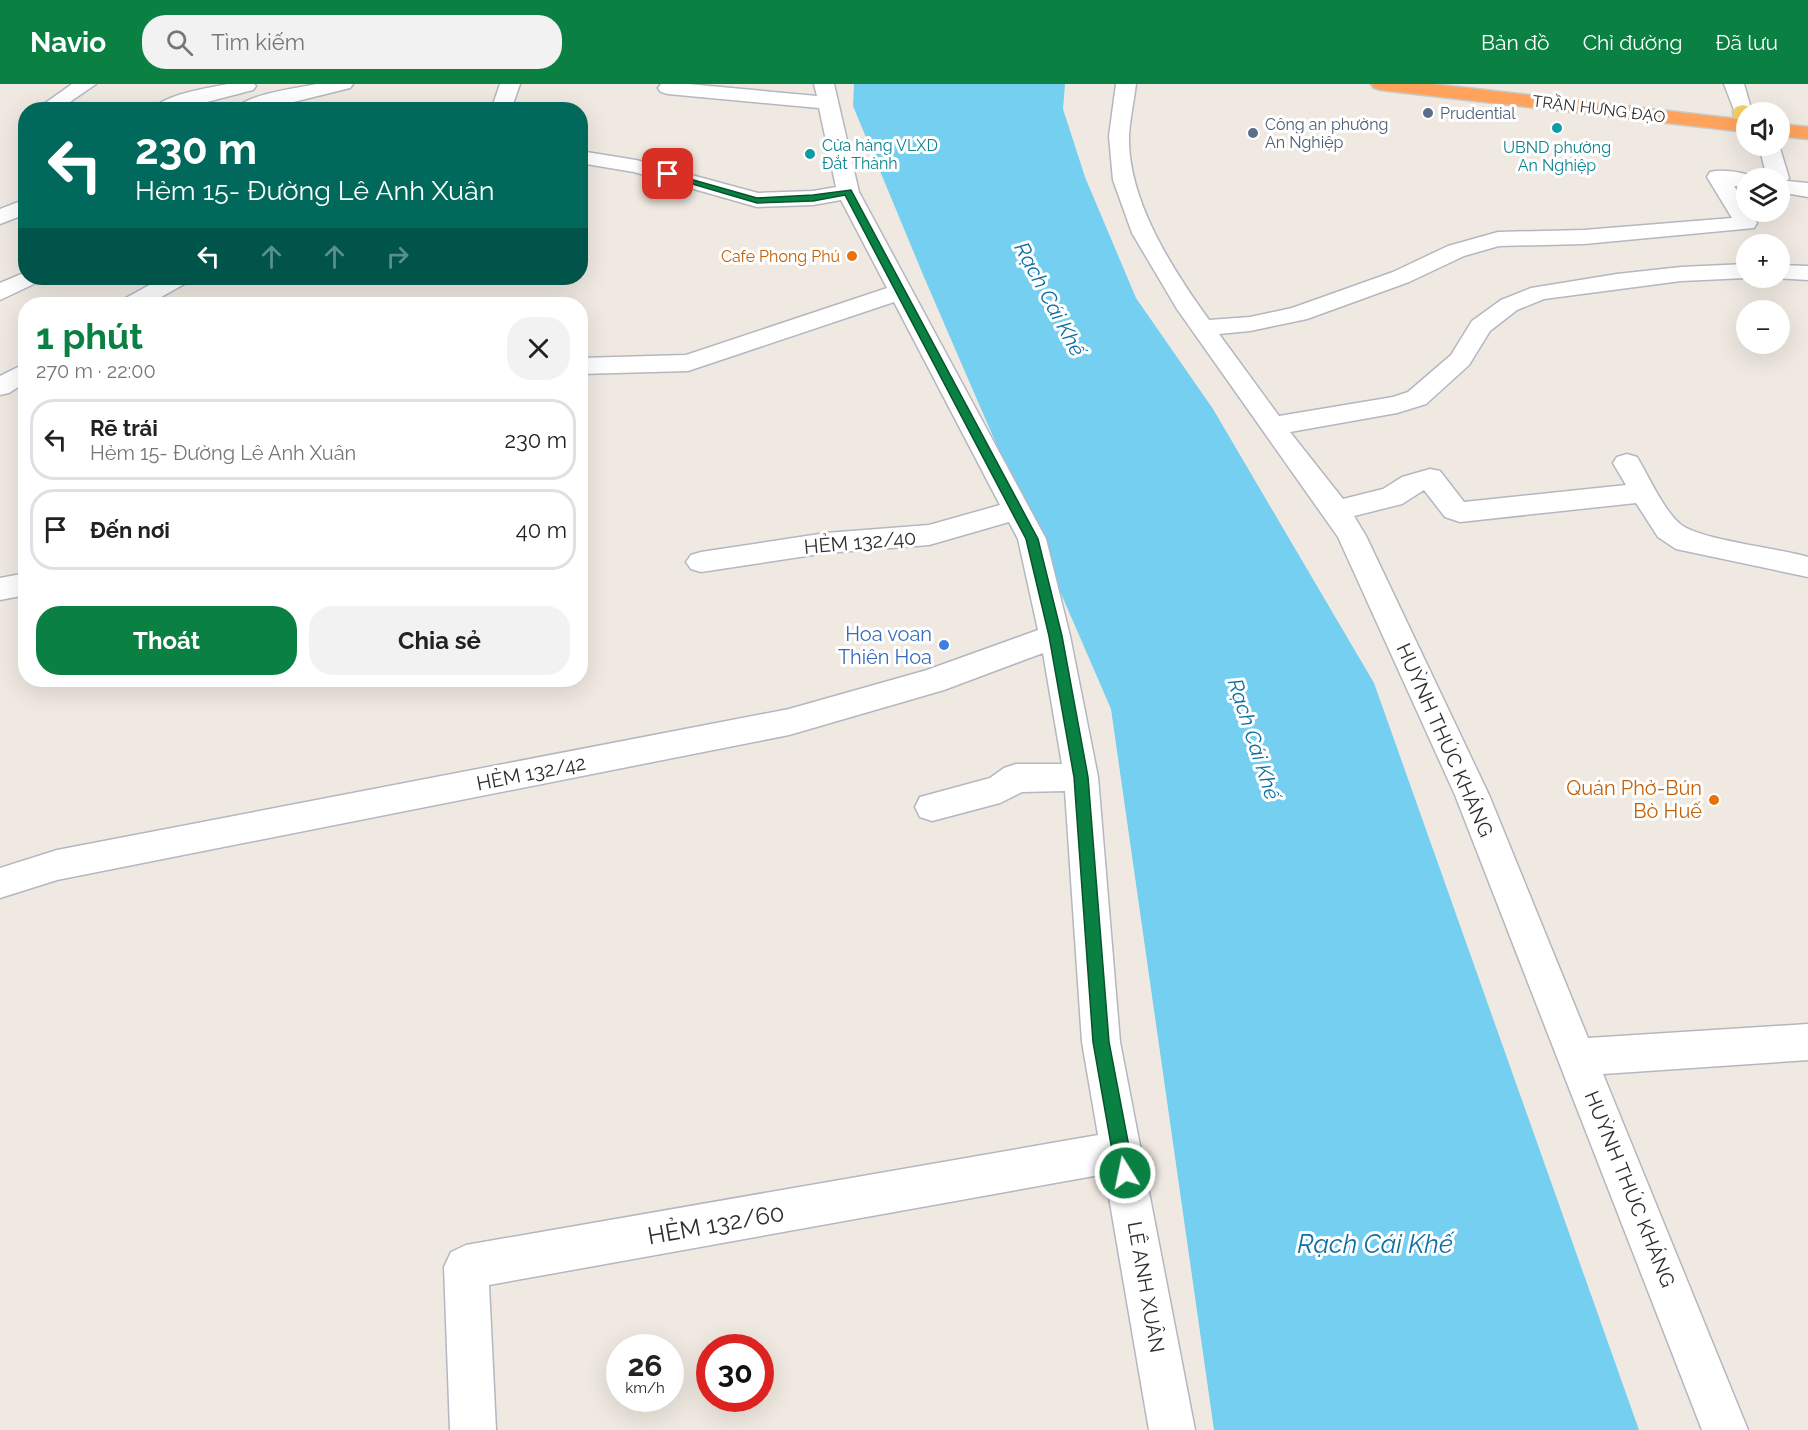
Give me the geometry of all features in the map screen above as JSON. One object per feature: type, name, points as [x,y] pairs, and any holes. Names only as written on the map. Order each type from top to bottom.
[{"type":"highway","name":"TRẦN HƯNG ĐẠO","points":[[1381,84],[1736,118]]},
{"type":"highway","name":"TRẦN HƯNG ĐẠO","points":[[1503,84],[1736,117]]},
{"type":"highway","points":[[1790,116],[1808,118]]},
{"type":"highway","points":[[1790,131],[1808,133]]},
{"type":"street","points":[[57,102],[86,84]]},
{"type":"street","points":[[276,102],[343,84]]},
{"type":"street","points":[[504,102],[510,84]]},
{"type":"street","name":"HUỲNH THÚC KHÁNG","points":[[1126,84],[1119,136],[1124,180],[1143,233],[1203,328],[1272,426],[1336,510],[1352,536],[1472,795],[1725,1430]]},
{"type":"street","points":[[1734,84],[1741,102]]},
{"type":"street","points":[[180,102],[246,85],[248,96],[253,102]]},
{"type":"street","points":[[668,88],[825,93]]},
{"type":"street","name":"LÊ ANH XUÂN","points":[[825,93],[848,192],[1032,539],[1055,636],[1081,777],[1101,1042],[1172,1430]]},
{"type":"street","points":[[588,158],[636,166],[757,200],[813,198],[848,192]]},
{"type":"street","points":[[1736,180],[1718,177],[1736,207]]},
{"type":"street","points":[[1790,186],[1808,190]]},
{"type":"street","points":[[0,217],[18,209]]},
{"type":"street","points":[[1203,328],[1250,324],[1298,314],[1401,277],[1456,251],[1498,239],[1584,237],[1745,222]]},
{"type":"street","points":[[1272,426],[1397,405],[1416,398],[1460,360],[1481,326],[1509,305],[1539,293],[1671,275],[1736,272]]},
{"type":"street","points":[[1790,272],[1808,273]]},
{"type":"street","points":[[0,293],[18,283]]},
{"type":"street","points":[[144,297],[166,285]]},
{"type":"street","points":[[588,366],[688,363],[902,291]]},
{"type":"street","points":[[0,387],[18,376]]},
{"type":"street","points":[[1414,456],[1455,510],[1460,512],[1644,493]]},
{"type":"street","points":[[1627,463],[1668,530],[1686,542],[1788,561],[1808,567]]},
{"type":"street","points":[[1336,510],[1392,497],[1412,484],[1430,478]]},
{"type":"street","name":"HẺM 132/40","points":[[701,562],[826,543],[929,535],[1016,510]]},
{"type":"street","points":[[0,589],[18,586]]},
{"type":"street","name":"HẺM 132/42","points":[[0,883],[57,865],[789,723],[933,681],[1055,636]]},
{"type":"street","points":[[932,807],[1000,789],[1016,778],[1081,777]]},
{"type":"street","points":[[1578,1057],[1808,1042]]},
{"type":"street","name":"HẺM 132/60","points":[[473,1427],[466,1267],[1121,1151]]},
{"type":"water","name":"Rạch Cái Khế","points":[[854,84],[1065,84],[1063,109],[1085,177],[1136,298],[1213,409],[1374,683],[1639,1430],[1214,1430],[1111,709],[924,277],[853,106]]},
{"type":"place","name":"Prudential","points":[[1428,113]]},
{"type":"place","name":"UBND phường An Nghiệp","points":[[1557,128]]},
{"type":"place","name":"Công an phường An Nghiệp","points":[[1253,133]]},
{"type":"place","name":"Cửa hàng VLXD Đắt Thành","points":[[810,154]]},
{"type":"place","name":"Cafe Phong Phú","points":[[852,256]]},
{"type":"place","name":"Hoa voan Thiên Hoa","points":[[944,645]]},
{"type":"place","name":"Quán Phở-Bún Bò Huế","points":[[1714,800]]},
{"type":"route","points":[[668,174],[757,200],[813,198],[848,192],[1032,539],[1055,636],[1081,777],[1101,1042],[1125,1173]]}]
